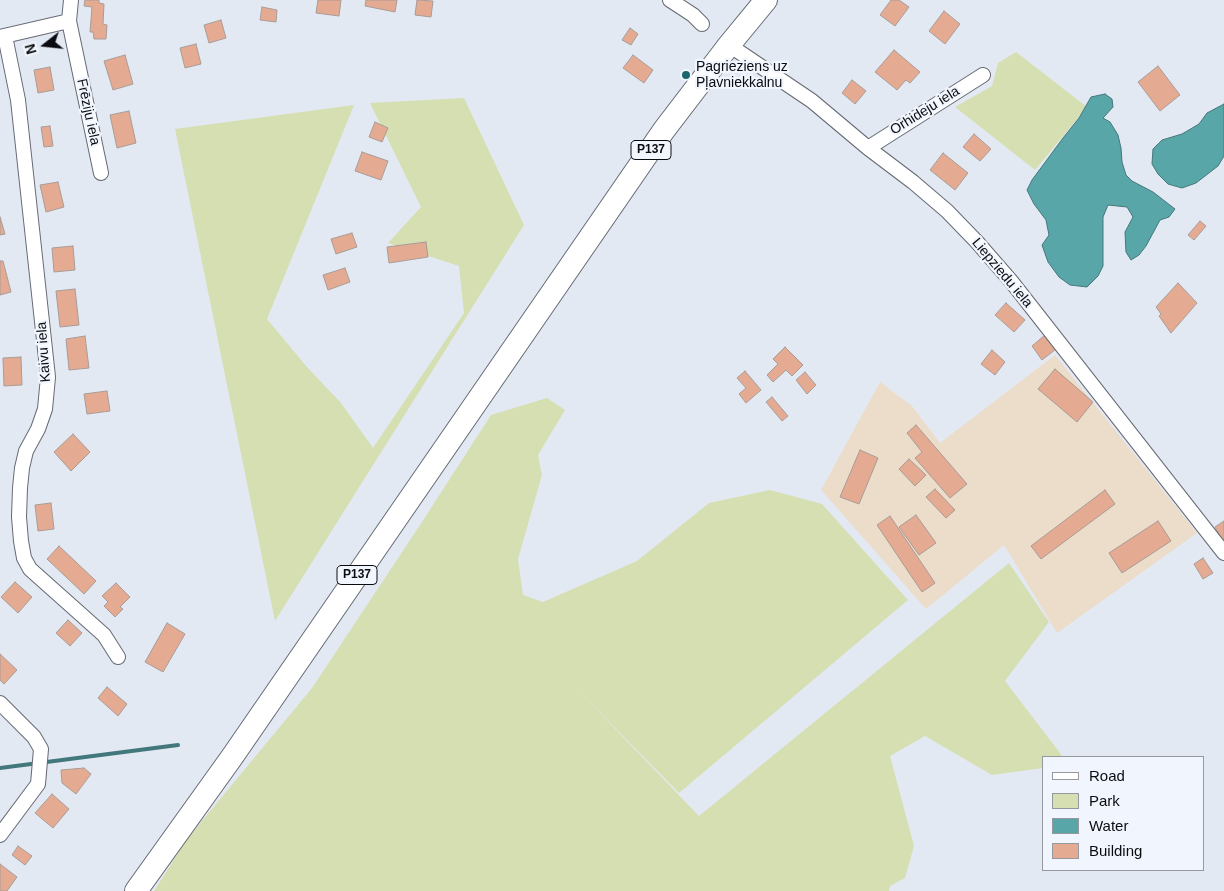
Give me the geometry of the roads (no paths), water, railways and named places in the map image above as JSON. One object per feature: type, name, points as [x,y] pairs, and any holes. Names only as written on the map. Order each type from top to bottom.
[{"type":"main road","name":"P137","points":[[136,891],[232,757],[664,130],[728,45],[766,0]]},
{"type":"street","name":"Frēziju iela","points":[[71,0],[69,21],[101,173]]},
{"type":"street","points":[[670,0],[693,15],[702,24]]},
{"type":"street","points":[[2,37],[69,21]]},
{"type":"street","name":"Kaivu iela","points":[[2,37],[18,100],[48,377],[45,409],[38,429],[26,452],[22,468],[19,507],[24,558],[30,569],[104,635],[118,657]]},
{"type":"street","name":"Liepziedu iela","points":[[728,45],[812,101],[947,211],[1011,281],[1224,553]]},
{"type":"street","name":"Orhideju iela","points":[[868,148],[983,75]]},
{"type":"street","points":[[0,703],[34,737],[41,749],[38,784],[0,835]]},
{"type":"water","points":[[1105,94],[1112,99],[1113,107],[1103,118],[1110,122],[1118,135],[1126,175],[1132,181],[1153,192],[1175,209],[1169,217],[1160,220],[1146,246],[1139,255],[1131,260],[1126,252],[1125,232],[1133,217],[1127,207],[1108,205],[1103,217],[1103,266],[1098,276],[1087,287],[1070,285],[1059,277],[1048,262],[1042,245],[1049,235],[1046,220],[1034,204],[1027,190],[1032,180],[1079,118],[1091,97]]},
{"type":"water","points":[[1224,104],[1224,156],[1218,166],[1196,183],[1182,188],[1168,184],[1158,174],[1152,164],[1153,149],[1162,140],[1182,134],[1199,124],[1207,113]]},
{"type":"waterway","points":[[0,768],[178,745]]},
{"type":"place","name":"Pagrieziens uz Pļavniekkalnu","points":[[686,75]]}]
